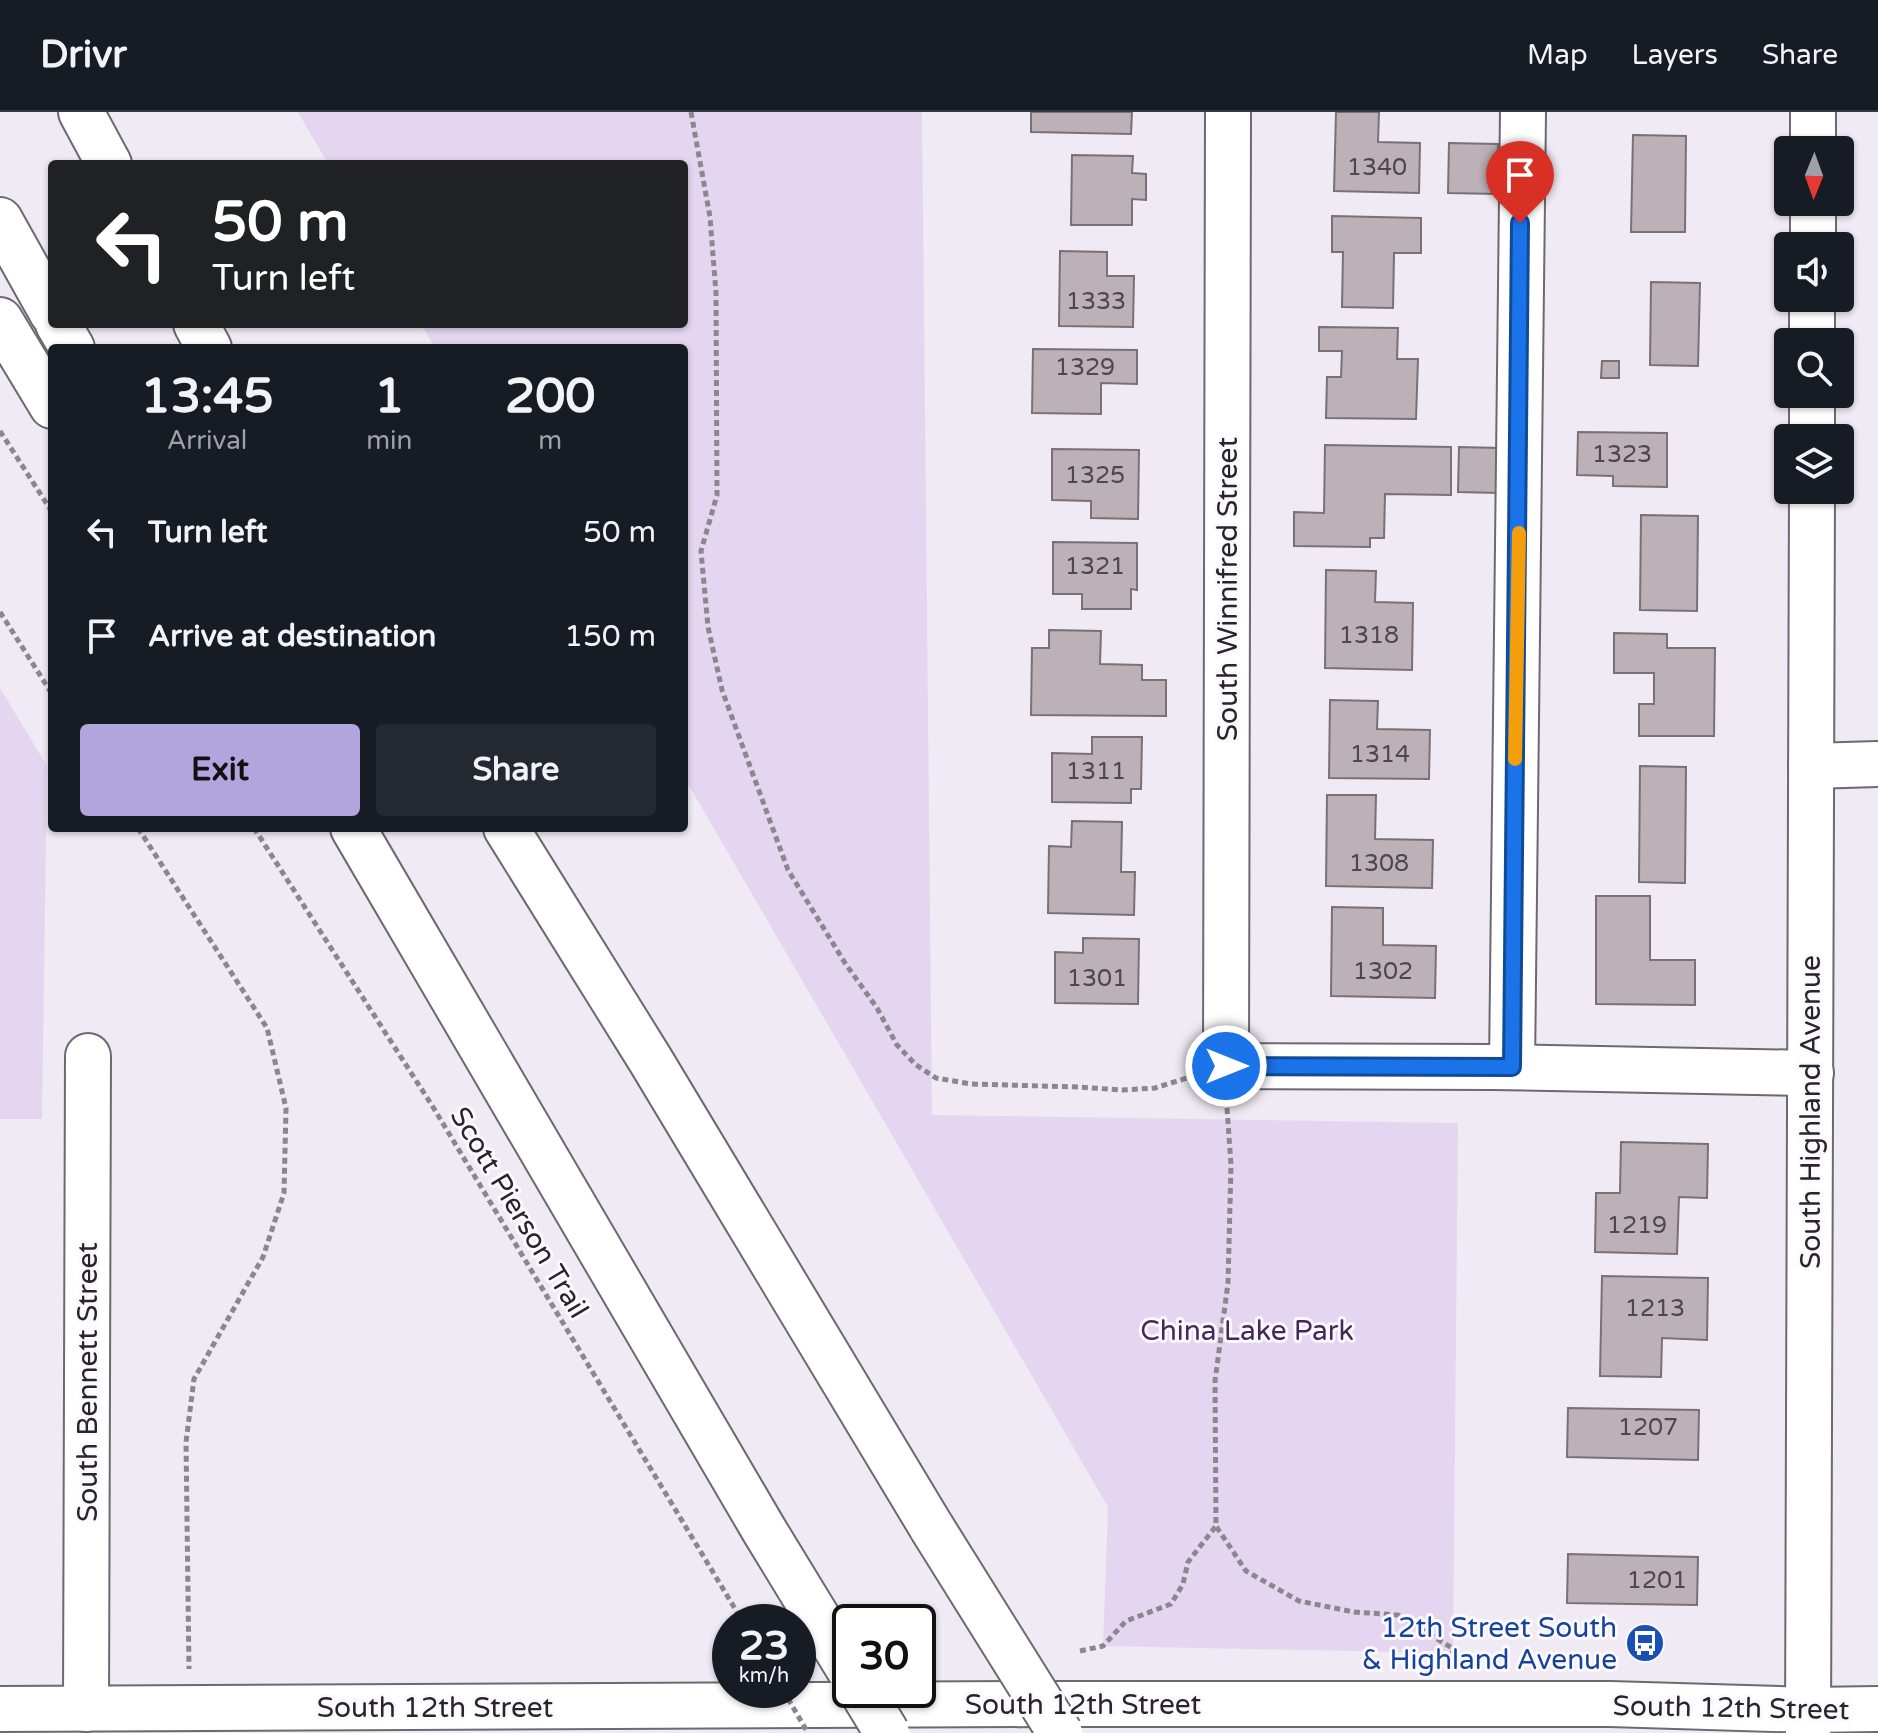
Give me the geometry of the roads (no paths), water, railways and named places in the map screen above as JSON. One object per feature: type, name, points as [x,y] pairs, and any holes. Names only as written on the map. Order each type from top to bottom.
[{"type":"main road","points":[[81,112],[107,160]]},
{"type":"main road","name":"South Winnifred Street","points":[[1228,112],[1225,1066],[1512,1067]]},
{"type":"main road","points":[[1523,112],[1512,1067],[1811,1073]]},
{"type":"main road","points":[[1813,112],[1813,136]]},
{"type":"main road","points":[[0,220],[48,306]]},
{"type":"main road","points":[[0,320],[48,399]]},
{"type":"main road","name":"South Highland Avenue","points":[[1808,1722],[1812,504]]},
{"type":"main road","points":[[1811,766],[1878,764]]},
{"type":"main road","points":[[334,832],[469,1026]]},
{"type":"main road","points":[[355,832],[832,1641]]},
{"type":"main road","points":[[508,832],[1060,1733]]},
{"type":"main road","name":"South Bennett Street","points":[[86,1709],[88,1056]]},
{"type":"main road","name":"South 12th Street","points":[[0,1709],[1610,1704],[1808,1722],[1878,1709]]},
{"type":"main road","points":[[872,1708],[887,1733]]},
{"type":"place","name":"12th Street South & Highland Avenue","points":[[1645,1643]]},
{"type":"park label","name":"China Lake Park","points":[[1247,1330]]}]
